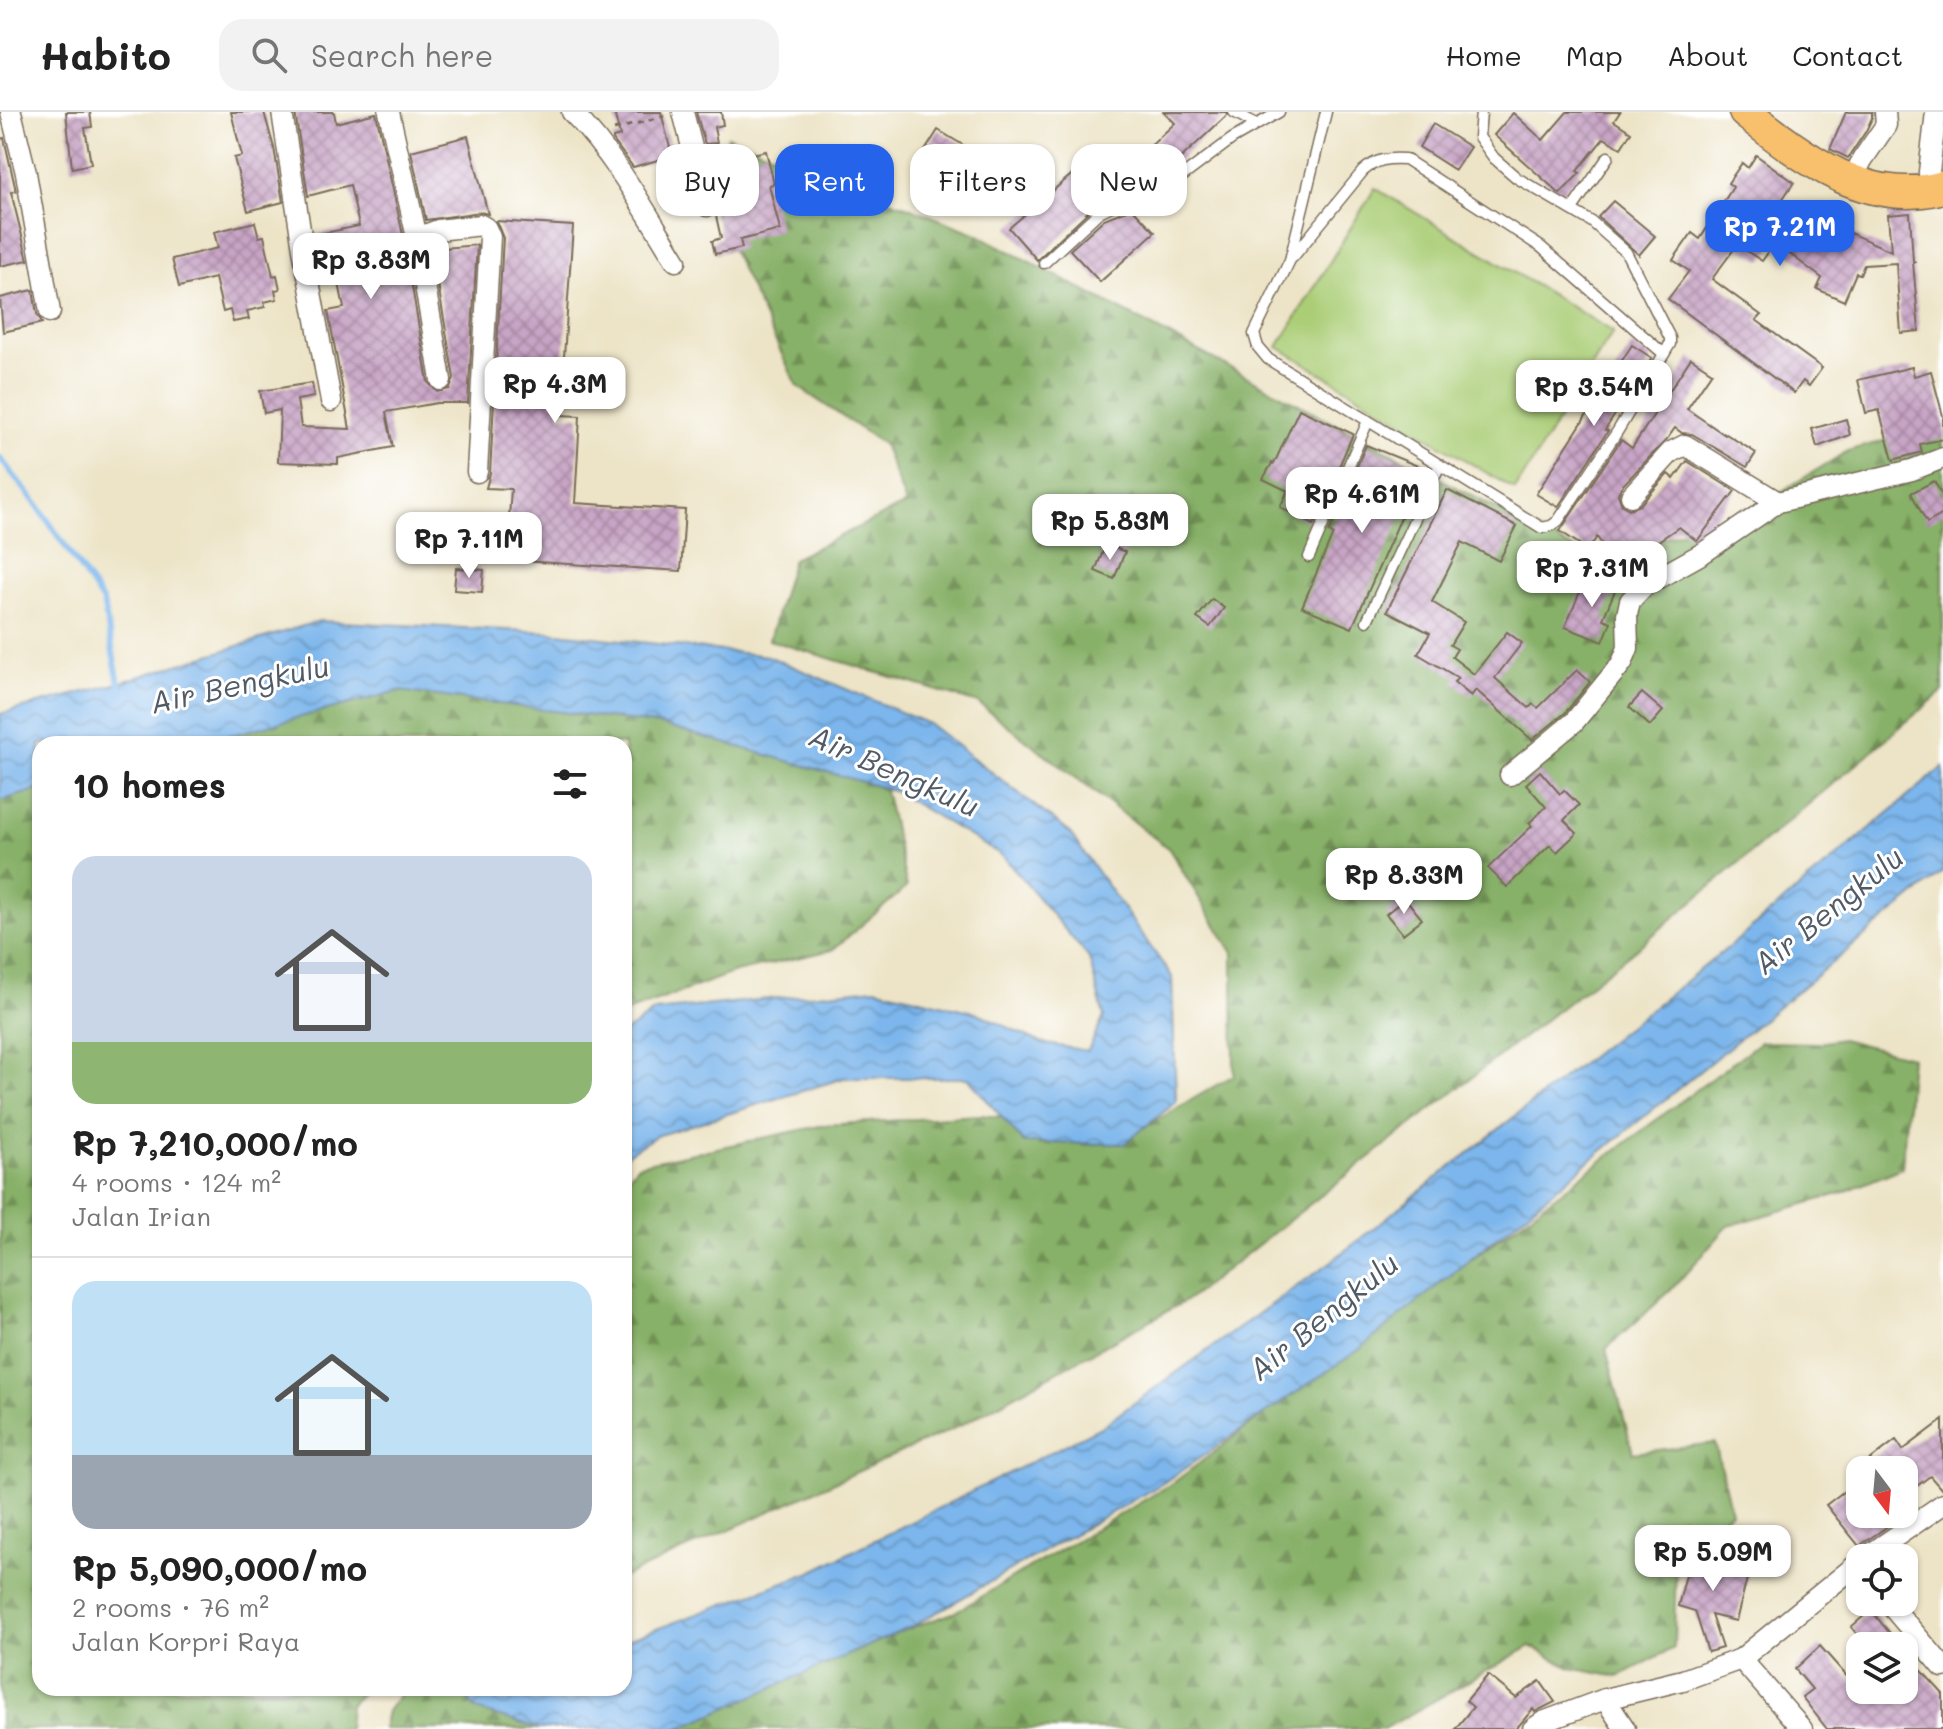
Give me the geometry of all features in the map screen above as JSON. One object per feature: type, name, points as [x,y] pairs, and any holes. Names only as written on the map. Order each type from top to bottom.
[{"type":"main road","points":[[1745,112],[1851,183],[1889,192],[1937,189]]},
{"type":"street","points":[[11,112],[26,173],[50,312]]},
{"type":"street","points":[[282,112],[331,401]]},
{"type":"street","points":[[389,112],[417,238],[441,380]]},
{"type":"street","points":[[572,112],[594,135],[627,181],[676,261]]},
{"type":"street","points":[[1851,183],[1862,160],[1886,125],[1885,112]]},
{"type":"street","points":[[1936,112],[1929,172],[1937,189]]},
{"type":"street","points":[[679,113],[688,144]]},
{"type":"street","points":[[417,238],[438,230],[481,225],[490,237],[477,472]]},
{"type":"street","points":[[1631,496],[1671,452],[1685,445],[1778,502]]},
{"type":"street","points":[[1510,775],[1574,722],[1622,663],[1628,648],[1627,615],[1635,593],[1703,553],[1778,502],[1912,470],[1943,458]]},
{"type":"street","points":[[1887,1544],[1943,1504]]},
{"type":"street","points":[[1533,1729],[1543,1722],[1605,1699],[1683,1680],[1741,1659],[1846,1574]]},
{"type":"street","points":[[1900,1616],[1943,1667]]},
{"type":"street","points":[[1741,1659],[1802,1729]]},
{"type":"street","points":[[1605,1699],[1625,1729]]},
{"type":"lane","points":[[1234,112],[1256,124]]},
{"type":"lane","points":[[1044,263],[1099,212],[1122,201],[1156,196],[1232,139],[1279,112]]},
{"type":"lane","points":[[1326,112],[1290,260],[1254,334],[1258,347],[1268,359],[1542,528],[1558,521],[1617,432],[1670,344],[1670,338],[1626,252],[1592,222],[1517,178],[1494,158],[1479,137],[1481,112]]},
{"type":"lane","points":[[1572,209],[1608,157]]},
{"type":"lane","points":[[1290,260],[1373,162],[1386,158],[1405,159],[1541,247],[1664,354]]},
{"type":"lane","points":[[1309,557],[1368,421]]},
{"type":"lane","points":[[1367,621],[1439,467]]},
{"type":"path","points":[[594,135],[679,113]]},
{"type":"green space","points":[[727,136],[747,144],[726,144]]},
{"type":"green space","points":[[759,149],[775,155],[775,216],[894,216],[894,201],[910,208],[910,216],[931,216],[977,234],[1588,557],[1655,541],[1761,504],[1848,451],[1943,424],[1943,691],[1641,945],[1189,1299],[959,1426],[632,1573],[632,1172],[638,1165],[824,1125],[979,1115],[1140,1130],[1234,1075],[1233,953],[1169,849],[978,703],[769,640],[793,559],[906,504],[883,444],[797,386],[716,216],[759,216]]},
{"type":"green space","points":[[1375,188],[1613,332],[1515,490],[1278,347]]},
{"type":"green space","points":[[337,685],[596,703],[806,751],[885,790],[907,887],[832,950],[735,972],[632,1010],[632,736],[193,736]]},
{"type":"green space","points":[[32,784],[32,1696],[358,1696],[350,1705],[348,1729],[0,1729],[0,791]]},
{"type":"green space","points":[[1841,1039],[1911,1057],[1902,1168],[1839,1194],[1728,1226],[1671,1290],[1606,1349],[1633,1453],[1715,1443],[1731,1512],[1676,1556],[1674,1648],[1618,1677],[1571,1668],[1531,1646],[1384,1729],[383,1729],[387,1711],[399,1696],[544,1696],[665,1714],[953,1613],[1173,1483],[1760,1042],[1819,1043]]},
{"type":"water","name":"Air Bengkulu","points":[[319,621],[548,632],[768,656],[929,724],[1069,832],[1172,977],[1176,1102],[1124,1144],[1024,1143],[968,1078],[844,1078],[656,1136],[632,1151],[632,1027],[655,1011],[875,988],[978,1013],[1041,1043],[1088,1051],[1104,1017],[1089,958],[1004,857],[894,791],[661,725],[399,691],[228,736],[32,736],[32,791],[0,801],[0,714],[112,685]]},
{"type":"water","name":"Air Bengkulu","points":[[1943,767],[1943,872],[1360,1349],[1163,1483],[911,1627],[678,1729],[539,1729],[476,1710],[466,1696],[632,1696],[632,1638],[811,1572],[1101,1427],[1332,1261],[1734,943]]},
{"type":"building","points":[[66,112],[90,112],[92,127],[85,128],[91,164],[72,168]]},
{"type":"building","points":[[231,112],[264,112],[283,202],[248,211],[234,158],[242,156]]},
{"type":"building","points":[[295,112],[334,112],[336,123],[376,113],[403,235],[376,242],[378,254],[406,251],[428,382],[437,392],[450,389],[454,378],[432,249],[477,245],[468,403],[437,403],[386,412],[393,447],[338,458],[338,464],[278,462],[280,410],[264,413],[260,391],[312,383],[314,397],[297,400],[301,427],[350,429],[328,311],[344,308],[338,278],[322,282],[314,235],[359,226],[350,185],[308,196]]},
{"type":"building","points":[[614,112],[661,112],[669,144],[656,144],[656,161],[633,167],[613,140],[620,136]]},
{"type":"building","points":[[696,112],[721,112],[723,125],[714,127],[717,143],[705,144]]},
{"type":"building","points":[[1164,112],[1226,112],[1227,115],[1187,152],[1187,144],[1153,144],[1175,123]]},
{"type":"building","points":[[1567,112],[1620,112],[1614,121],[1631,132],[1621,148],[1604,138],[1577,171],[1580,173],[1560,194],[1494,135],[1513,113],[1543,140]]},
{"type":"building","points":[[1846,112],[1872,112],[1866,131],[1848,158],[1830,149]]},
{"type":"building","points":[[1433,124],[1470,147],[1455,170],[1419,147]]},
{"type":"building","points":[[938,130],[961,144],[929,144]]},
{"type":"building","points":[[468,136],[488,214],[480,212],[426,220],[411,151]]},
{"type":"building","points":[[4,138],[16,191],[11,192],[28,260],[0,266],[0,139]]},
{"type":"building","points":[[766,151],[774,184],[769,185],[780,230],[740,240],[742,248],[715,254],[712,241],[721,238],[716,216],[759,216],[759,153]]},
{"type":"building","points":[[1756,155],[1794,182],[1780,203],[1837,244],[1843,230],[1891,251],[1888,215],[1910,213],[1919,331],[1901,333],[1896,263],[1864,265],[1860,274],[1856,273],[1844,301],[1817,289],[1822,278],[1775,243],[1762,261],[1737,245],[1712,279],[1761,315],[1756,320],[1822,368],[1809,386],[1803,381],[1794,393],[1668,299],[1689,271],[1673,260],[1692,233],[1700,239],[1733,187],[1728,183],[1742,163],[1748,168]]},
{"type":"building","points":[[1071,175],[1071,216],[1083,216],[1037,260],[1009,228],[1023,216],[1055,216],[1055,189]]},
{"type":"building","points":[[1613,201],[1655,236],[1639,255],[1598,217]]},
{"type":"building","points":[[1140,216],[1155,232],[1100,282],[1070,250],[1104,219]]},
{"type":"building","points":[[496,221],[573,226],[560,415],[580,416],[575,503],[685,510],[681,571],[506,560],[511,489],[486,488],[490,473],[503,238]]},
{"type":"building","points":[[255,222],[259,237],[264,236],[273,276],[277,275],[280,289],[275,290],[277,299],[264,302],[265,307],[247,311],[249,319],[233,322],[230,310],[223,312],[215,278],[179,287],[172,259],[218,248],[214,232]]},
{"type":"building","points":[[33,290],[37,314],[42,323],[3,332],[0,298]]},
{"type":"building","points":[[1632,345],[1652,358],[1558,507],[1536,494]]},
{"type":"building","points":[[1691,358],[1712,372],[1687,409],[1756,453],[1747,467],[1692,434],[1675,428],[1621,487],[1618,494],[1622,505],[1629,509],[1640,505],[1668,474],[1674,479],[1687,461],[1735,491],[1697,541],[1679,527],[1642,552],[1645,558],[1621,573],[1597,537],[1588,550],[1560,531],[1621,440],[1632,448]]},
{"type":"building","points":[[1912,367],[1914,376],[1931,371],[1943,416],[1943,439],[1920,444],[1922,452],[1893,460],[1879,410],[1866,413],[1858,380]]},
{"type":"building","points":[[1299,409],[1353,434],[1314,525],[1280,507],[1288,491],[1263,479],[1274,464]]},
{"type":"building","points":[[1846,419],[1850,435],[1817,447],[1812,429]]},
{"type":"building","points":[[1366,445],[1423,468],[1352,628],[1302,607],[1333,534],[1329,532]]},
{"type":"building","points":[[1934,481],[1943,497],[1943,514],[1927,523],[1911,493]]},
{"type":"building","points":[[1447,490],[1517,526],[1499,561],[1462,542],[1432,602],[1464,622],[1450,645],[1457,649],[1452,657],[1474,674],[1507,632],[1522,643],[1495,678],[1529,708],[1533,704],[1538,708],[1577,670],[1590,682],[1565,713],[1532,740],[1476,690],[1471,696],[1454,682],[1458,678],[1418,654],[1430,633],[1387,611]]},
{"type":"building","points":[[1106,544],[1125,552],[1114,579],[1095,571]]},
{"type":"building","points":[[456,568],[484,570],[482,592],[454,590]]},
{"type":"building","points":[[1587,575],[1616,588],[1603,619],[1611,622],[1603,642],[1565,627]]},
{"type":"building","points":[[1212,599],[1224,608],[1210,627],[1197,618]]},
{"type":"building","points":[[1642,693],[1663,711],[1650,726],[1629,707]]},
{"type":"building","points":[[1540,771],[1560,794],[1564,790],[1579,805],[1564,820],[1577,833],[1557,852],[1550,845],[1507,887],[1488,868],[1532,826],[1529,823],[1546,807],[1526,784]]},
{"type":"building","points":[[1405,898],[1422,919],[1403,934],[1386,914]]},
{"type":"building","points":[[1943,1420],[1943,1491],[1930,1476],[1918,1485],[1918,1456],[1875,1456],[1896,1440],[1903,1450]]},
{"type":"building","points":[[1846,1490],[1846,1528],[1885,1528],[1857,1544],[1826,1505]]},
{"type":"building","points":[[1692,1551],[1750,1567],[1736,1621],[1711,1615],[1722,1648],[1708,1652],[1695,1611],[1678,1606]]},
{"type":"building","points":[[1864,1616],[1876,1616],[1889,1632],[1855,1632],[1851,1627]]},
{"type":"building","points":[[1820,1646],[1846,1675],[1846,1704],[1918,1704],[1918,1666],[1943,1694],[1943,1729],[1827,1729],[1802,1697],[1812,1689],[1795,1669]]},
{"type":"building","points":[[1488,1675],[1516,1698],[1540,1681],[1555,1702],[1535,1712],[1533,1709],[1516,1729],[1455,1729],[1473,1707],[1466,1701]]},
{"type":"waterway","points":[[0,458],[38,506],[103,602],[120,688]]}]
